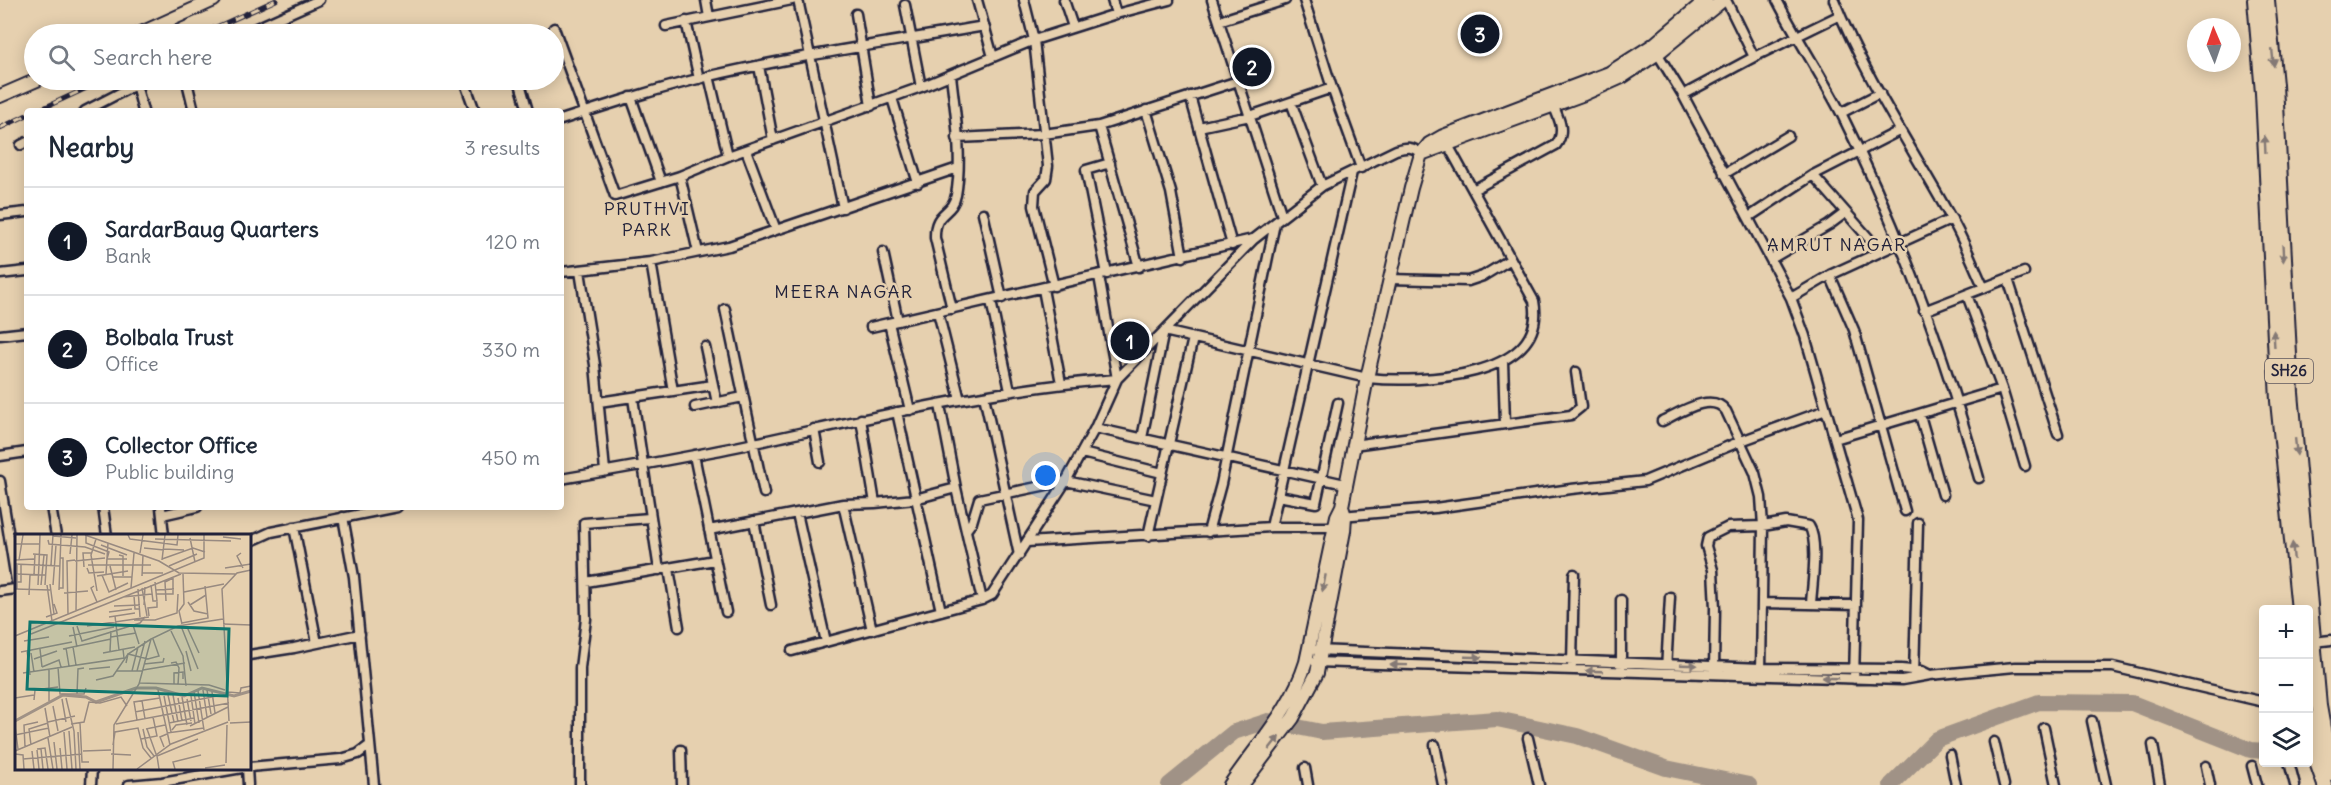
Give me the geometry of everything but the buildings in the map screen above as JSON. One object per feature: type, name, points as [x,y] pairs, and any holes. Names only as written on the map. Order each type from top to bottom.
[{"type":"main road","name":"SH26","points":[[2255,0],[2263,93],[2278,401],[2298,605]]},
{"type":"main road","name":"SH26","points":[[2267,0],[2275,85],[2291,393],[2310,605]]},
{"type":"main road","name":"SH26","points":[[2313,642],[2326,768],[2325,785]]},
{"type":"street","points":[[161,24],[214,0]]},
{"type":"street","points":[[265,24],[319,0]]},
{"type":"street","points":[[706,0],[709,17]]},
{"type":"street","points":[[666,26],[709,17],[752,4],[792,0]]},
{"type":"street","points":[[798,0],[812,56],[843,208]]},
{"type":"street","points":[[977,0],[993,57]]},
{"type":"street","points":[[1024,0],[1034,40],[1047,174],[1043,184],[1035,191],[1034,206],[1054,286]]},
{"type":"street","points":[[1064,0],[1073,27]]},
{"type":"street","points":[[1112,0],[1116,14]]},
{"type":"street","points":[[564,56],[615,196],[680,176],[728,156],[871,106],[1034,40],[1155,2],[1168,0]]},
{"type":"street","points":[[1212,0],[1282,216]]},
{"type":"street","points":[[1219,21],[1285,0]]},
{"type":"street","points":[[1304,0],[1361,168]]},
{"type":"street","points":[[1421,154],[1622,77],[1706,0]]},
{"type":"street","points":[[1237,783],[1293,718],[1310,688],[1353,444],[1389,279],[1421,154],[1430,144],[1443,136],[1609,73],[1655,49],[1724,0],[1754,57]]},
{"type":"street","points":[[1777,0],[1841,113],[1898,242],[1958,404],[1979,478]]},
{"type":"street","points":[[1834,0],[1899,130],[1952,219],[1984,288]]},
{"type":"street","points":[[905,4],[921,87]]},
{"type":"street","points":[[856,14],[871,106]]},
{"type":"street","points":[[1683,95],[1840,15]]},
{"type":"street","points":[[686,21],[699,79]]},
{"type":"street","points":[[564,119],[631,97],[710,76],[984,26]]},
{"type":"street","points":[[1655,49],[1683,95],[1791,298],[1858,520],[1854,679]]},
{"type":"street","points":[[759,66],[773,140]]},
{"type":"street","points":[[951,75],[957,138],[956,198],[952,206],[939,217],[935,226],[935,238],[952,309]]},
{"type":"street","points":[[710,76],[728,156]]},
{"type":"street","points":[[957,138],[1044,134],[1099,126],[1238,81]]},
{"type":"street","points":[[0,96],[24,86]]},
{"type":"street","points":[[1199,127],[1250,116],[1332,88]]},
{"type":"street","points":[[91,108],[125,90]]},
{"type":"street","points":[[138,90],[142,108]]},
{"type":"street","points":[[189,90],[193,108]]},
{"type":"street","points":[[467,90],[474,108]]},
{"type":"street","points":[[522,90],[527,108]]},
{"type":"street","points":[[1841,113],[1880,93]]},
{"type":"street","points":[[1190,96],[1232,245]]},
{"type":"street","points":[[631,97],[661,182]]},
{"type":"street","points":[[892,98],[918,183]]},
{"type":"street","points":[[1291,102],[1322,186]]},
{"type":"street","points":[[1473,190],[1556,145],[1561,133],[1553,105]]},
{"type":"street","points":[[1146,110],[1171,192],[1183,257]]},
{"type":"street","points":[[1099,126],[1139,267]]},
{"type":"street","points":[[1749,217],[1813,175],[1899,130]]},
{"type":"street","points":[[1724,174],[1788,136]]},
{"type":"street","points":[[1164,331],[1367,378],[1397,381],[1488,369],[1503,361],[1529,340],[1535,321],[1534,301],[1448,145]]},
{"type":"street","points":[[792,651],[982,600],[997,590],[1082,453],[1117,379],[1254,239],[1322,186],[1396,150],[1407,147],[1415,148],[1421,154]]},
{"type":"street","points":[[746,150],[776,230]]},
{"type":"street","points":[[1110,163],[1086,170],[1117,379]]},
{"type":"street","points":[[564,272],[651,262],[729,246],[958,168]]},
{"type":"street","points":[[1271,527],[1352,172]]},
{"type":"street","points":[[1813,175],[1880,251]]},
{"type":"street","points":[[680,176],[698,252]]},
{"type":"street","points":[[0,215],[24,212]]},
{"type":"street","points":[[983,213],[1002,298]]},
{"type":"street","points":[[1771,259],[1845,213]]},
{"type":"street","points":[[1791,298],[1830,275],[1952,219]]},
{"type":"street","points":[[1208,532],[1250,351],[1275,223]]},
{"type":"street","points":[[871,327],[1254,239]]},
{"type":"street","points":[[883,252],[893,322],[910,410]]},
{"type":"street","points":[[1389,279],[1468,281],[1483,276],[1511,259]]},
{"type":"street","points":[[651,262],[673,391]]},
{"type":"street","points":[[0,274],[24,271]]},
{"type":"street","points":[[580,271],[599,402],[605,471]]},
{"type":"street","points":[[1924,311],[2024,272]]},
{"type":"street","points":[[1830,275],[1854,330],[1905,511]]},
{"type":"street","points":[[2008,279],[2058,434]]},
{"type":"street","points":[[1043,289],[1061,383]]},
{"type":"street","points":[[1967,295],[2002,389],[2025,466]]},
{"type":"street","points":[[991,301],[1010,391]]},
{"type":"street","points":[[725,309],[764,493]]},
{"type":"street","points":[[938,312],[960,400]]},
{"type":"street","points":[[1142,438],[1164,331]]},
{"type":"street","points":[[0,335],[24,332]]},
{"type":"street","points":[[1148,536],[1193,338]]},
{"type":"street","points":[[705,347],[717,403]]},
{"type":"street","points":[[1503,361],[1505,423]]},
{"type":"street","points":[[1353,444],[1571,415],[1581,407],[1576,372]]},
{"type":"street","points":[[564,478],[642,466],[897,412],[1010,391],[1061,383],[1117,379]]},
{"type":"street","points":[[599,402],[713,385]]},
{"type":"street","points":[[1835,440],[2002,389]]},
{"type":"street","points":[[984,396],[1019,555]]},
{"type":"street","points":[[695,407],[743,397]]},
{"type":"street","points":[[633,398],[650,518],[679,627]]},
{"type":"street","points":[[1662,421],[1712,402],[1719,404],[1726,411],[1741,441],[1758,485],[1763,526],[1761,672]]},
{"type":"street","points":[[1278,496],[1316,503],[1338,403]]},
{"type":"street","points":[[940,405],[956,488],[982,600]]},
{"type":"street","points":[[1028,542],[1271,527],[1340,516],[1435,508],[1645,481],[1741,441],[1826,410]]},
{"type":"street","points":[[897,412],[941,611]]},
{"type":"street","points":[[1920,415],[1943,495]]},
{"type":"street","points":[[861,420],[875,503]]},
{"type":"street","points":[[1095,428],[1345,484]]},
{"type":"street","points":[[814,429],[820,462]]},
{"type":"street","points":[[0,456],[24,452]]},
{"type":"street","points":[[1082,453],[1162,473]]},
{"type":"street","points":[[694,455],[726,612]]},
{"type":"street","points":[[0,481],[15,574]]},
{"type":"street","points":[[966,530],[972,522],[979,499],[1066,481],[1156,500]]},
{"type":"street","points":[[709,530],[843,504],[915,499],[956,488]]},
{"type":"street","points":[[843,504],[872,630]]},
{"type":"street","points":[[52,510],[56,534]]},
{"type":"street","points":[[103,510],[107,534]]},
{"type":"street","points":[[250,542],[270,532],[376,510]]},
{"type":"street","points":[[161,511],[164,534]]},
{"type":"street","points":[[797,513],[826,642]]},
{"type":"street","points":[[343,517],[354,577],[374,785]]},
{"type":"street","points":[[579,785],[580,668],[586,619],[584,523],[650,518]]},
{"type":"street","points":[[754,521],[771,605]]},
{"type":"street","points":[[1714,670],[1713,570],[1706,546],[1708,537],[1728,527],[1763,526],[1786,522],[1809,526],[1813,532],[1811,604]]},
{"type":"street","points":[[1914,675],[1918,523]]},
{"type":"street","points":[[294,527],[317,643]]},
{"type":"street","points":[[586,582],[715,560]]},
{"type":"street","points":[[1571,666],[1575,574]]},
{"type":"street","points":[[0,591],[15,589]]},
{"type":"street","points":[[1666,669],[1670,597]]},
{"type":"street","points":[[1620,672],[1621,600]]},
{"type":"street","points":[[1763,603],[1856,605]]},
{"type":"street","points":[[250,655],[360,634]]},
{"type":"street","points":[[2313,642],[2331,640]]},
{"type":"street","points":[[1315,656],[1571,666],[1620,672],[1666,669],[1761,672],[1854,679],[2015,667],[2113,667],[2259,701]]},
{"type":"street","points":[[1252,764],[1315,656]]},
{"type":"street","points":[[1571,666],[1621,662],[1666,669]]},
{"type":"street","points":[[1761,672],[1854,669],[1914,675]]},
{"type":"street","points":[[2092,721],[2106,785]]},
{"type":"street","points":[[2044,728],[2056,785]]},
{"type":"street","points":[[1528,738],[1539,785]]},
{"type":"street","points":[[1994,742],[2004,785]]},
{"type":"street","points":[[250,768],[350,757],[370,745]]},
{"type":"street","points":[[1435,745],[1443,785]]},
{"type":"street","points":[[2153,745],[2160,785]]},
{"type":"street","points":[[681,750],[682,785]]},
{"type":"street","points":[[1950,755],[1956,785]]},
{"type":"street","points":[[2206,766],[2210,785]]},
{"type":"street","points":[[2252,766],[2257,785]]},
{"type":"street","points":[[2290,767],[2295,785]]},
{"type":"street","points":[[1305,768],[1308,785]]},
{"type":"street","points":[[91,785],[92,770]]},
{"type":"street","points":[[129,785],[222,770]]},
{"type":"waterway","points":[[1891,785],[1937,739],[2039,702],[2132,703],[2251,750],[2259,751]]},
{"type":"waterway","points":[[1169,785],[1234,732],[1268,721],[1322,732],[1497,719],[1577,736],[1666,768],[1749,785]]},
{"type":"railway","points":[[223,24],[276,0]]},
{"type":"railway","points":[[43,108],[82,90]]},
{"type":"railway","points":[[0,128],[24,116]]},
{"type":"place","name":"Collector Office","points":[[1480,34]]},
{"type":"place","name":"Bolbala Trust","points":[[1252,67]]},
{"type":"place","name":"SardarBaug Quarters","points":[[1130,341]]},
{"type":"district","name":"PRUTHVI PARK","points":[[647,219]]},
{"type":"district","name":"AMRUT NAGAR","points":[[1837,245]]},
{"type":"district","name":"MEERA NAGAR","points":[[844,292]]}]
